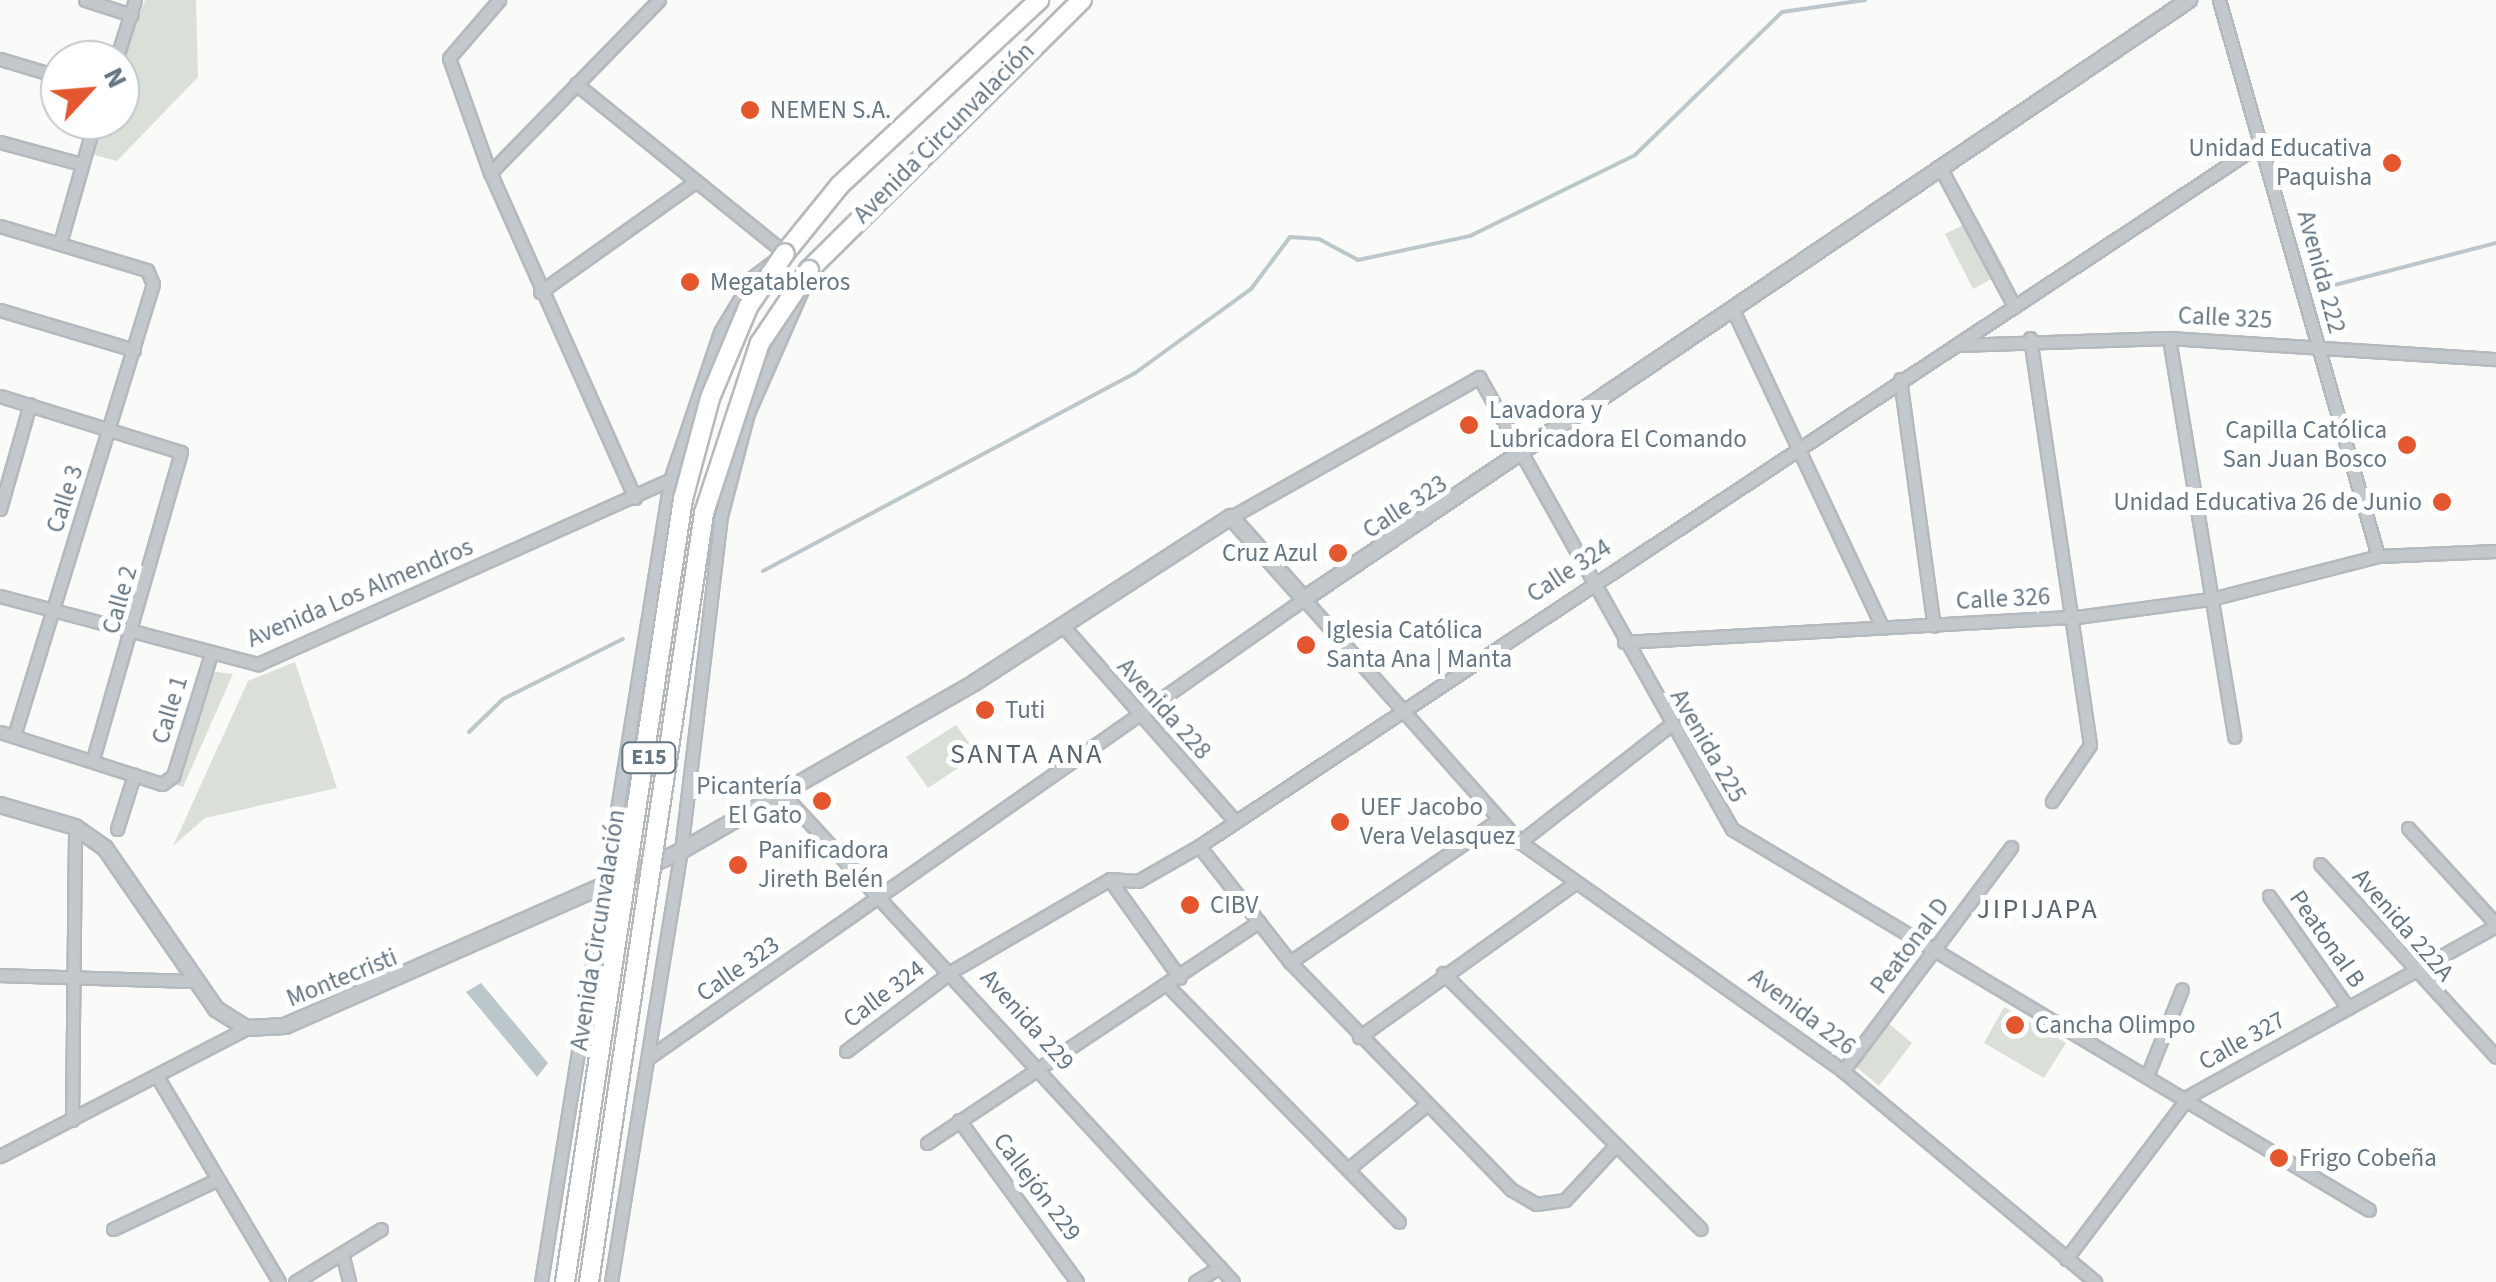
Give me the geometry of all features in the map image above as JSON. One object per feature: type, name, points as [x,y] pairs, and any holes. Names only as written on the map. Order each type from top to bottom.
[{"type":"highway","name":"Avenida Circunvalación","points":[[565,1282],[682,499],[710,398],[748,308],[785,253],[840,186],[1039,0]]},
{"type":"highway","name":"Avenida Circunvalación","points":[[590,1282],[704,513],[760,344],[808,270],[1082,0]]},
{"type":"street","points":[[85,0],[132,15]]},
{"type":"street","points":[[123,40],[135,0]]},
{"type":"street","points":[[499,0],[450,58],[490,172],[540,292],[635,498]]},
{"type":"street","points":[[490,172],[659,0]]},
{"type":"street","name":"Calle 323","points":[[648,1058],[1304,599],[1524,457],[2189,0]]},
{"type":"street","name":"Avenida 222","points":[[2219,0],[2263,142],[2378,556]]},
{"type":"street","points":[[0,59],[40,71]]},
{"type":"street","points":[[576,84],[785,253]]},
{"type":"street","points":[[0,226],[60,244],[89,140]]},
{"type":"street","points":[[0,142],[81,164]]},
{"type":"street","name":"Calle 324","points":[[846,1051],[952,971],[1110,879],[1138,881],[1199,846],[2012,304],[2263,142]]},
{"type":"street","points":[[1941,169],[2012,304]]},
{"type":"street","points":[[540,292],[695,182]]},
{"type":"street","name":"Calle 3","points":[[14,736],[112,427],[152,274],[60,244]]},
{"type":"street","name":"Avenida Circunvalación","points":[[541,1282],[670,480],[720,332],[753,277],[785,253]]},
{"type":"street","name":"Avenida Circunvalación","points":[[610,1282],[681,851],[721,516],[748,412],[808,270]]},
{"type":"street","points":[[0,310],[134,350]]},
{"type":"street","points":[[1734,312],[1802,445],[1883,628]]},
{"type":"street","points":[[2030,338],[2077,617],[2090,746],[2052,801]]},
{"type":"street","name":"Calle 325","points":[[1952,345],[2030,338],[2169,338],[2318,345],[2496,360]]},
{"type":"street","points":[[2169,338],[2234,737]]},
{"type":"street","name":"Avenida 225","points":[[1231,517],[1480,376],[1669,726],[1732,829],[1931,956],[2148,1071],[2369,1210]]},
{"type":"street","points":[[1900,379],[1934,626]]},
{"type":"street","points":[[0,396],[112,427]]},
{"type":"street","points":[[0,509],[30,404]]},
{"type":"street","name":"Calle 2","points":[[93,760],[134,634],[181,452],[112,427]]},
{"type":"street","name":"Avenida Los Almendros","points":[[0,596],[242,666],[276,658],[670,480]]},
{"type":"street","points":[[1231,517],[1304,599]]},
{"type":"street","name":"Montecristi","points":[[246,1028],[332,1008],[604,891],[782,793],[1063,626],[1231,517]]},
{"type":"street","points":[[2378,556],[2496,551]]},
{"type":"street","name":"Calle 326","points":[[1624,642],[2077,617],[2211,599],[2378,556]]},
{"type":"street","name":"Avenida 226","points":[[1304,599],[1398,712],[1520,842],[1844,1071],[2095,1282]]},
{"type":"street","name":"Avenida 228","points":[[1063,626],[1138,716],[1234,820]]},
{"type":"street","name":"Calle 1","points":[[134,774],[162,784],[173,776],[210,657]]},
{"type":"street","points":[[1520,842],[1669,726]]},
{"type":"street","points":[[0,732],[134,774],[118,829]]},
{"type":"street","name":"Avenida 229","points":[[782,793],[881,892],[1233,1282]]},
{"type":"street","points":[[0,805],[74,827],[137,885],[194,981],[246,1028],[158,1078],[0,1156]]},
{"type":"street","points":[[1290,962],[1497,821]]},
{"type":"street","points":[[72,1120],[74,827]]},
{"type":"street","points":[[2408,828],[2496,925]]},
{"type":"street","points":[[1199,846],[1290,962],[1359,1038],[1424,1106],[1536,1204],[1565,1200],[1615,1146]]},
{"type":"street","name":"Peatonal D","points":[[1844,1071],[2011,847]]},
{"type":"street","name":"Avenida 222A","points":[[2320,864],[2412,973],[2496,1058]]},
{"type":"street","points":[[1110,879],[1180,978]]},
{"type":"street","points":[[1359,1038],[1443,973],[1575,884]]},
{"type":"street","name":"Peatonal B","points":[[2269,896],[2348,1008]]},
{"type":"street","points":[[927,1143],[1259,922]]},
{"type":"street","name":"Calle 327","points":[[2066,1259],[2189,1096],[2496,925]]},
{"type":"street","points":[[1443,973],[1701,1230]]},
{"type":"street","points":[[0,976],[194,981]]},
{"type":"street","points":[[1168,986],[1399,1222]]},
{"type":"street","points":[[2148,1071],[2182,989]]},
{"type":"street","points":[[158,1078],[214,1181],[279,1282]]},
{"type":"street","points":[[1348,1168],[1424,1106]]},
{"type":"street","name":"Callejón 229","points":[[959,1120],[1077,1282]]},
{"type":"street","points":[[113,1229],[214,1181]]},
{"type":"street","points":[[295,1282],[381,1229]]},
{"type":"street","points":[[342,1254],[349,1282]]},
{"type":"street","points":[[1194,1282],[1220,1267]]},
{"type":"shaded area","points":[[145,0],[196,0],[198,77],[140,137],[140,40],[131,40]]},
{"type":"shaded area","points":[[96,140],[137,140],[117,161],[91,154]]},
{"type":"shaded area","points":[[1977,218],[2006,271],[1973,289],[1945,234]]},
{"type":"shaded area","points":[[295,662],[337,788],[205,818],[173,846],[248,681]]},
{"type":"shaded area","points":[[209,671],[233,674],[183,787],[173,784]]},
{"type":"shaded area","points":[[956,725],[978,755],[928,788],[906,757]]},
{"type":"shaded area","points":[[481,983],[548,1063],[537,1077],[466,992]]},
{"type":"shaded area","name":"Cancha Olimpo","points":[[2004,1007],[2066,1043],[2044,1078],[1984,1043]]},
{"type":"shaded area","points":[[1888,1023],[1912,1043],[1879,1086],[1854,1065]]},
{"type":"waterway","points":[[763,571],[1135,373],[1251,289],[1290,237],[1319,239],[1358,260],[1470,236],[1635,155],[1782,12],[1865,0]]},
{"type":"waterway","points":[[2327,287],[2496,243]]},
{"type":"waterway","points":[[469,732],[503,699],[623,639]]},
{"type":"place","name":"NEMEN S.A.","points":[[750,110]]},
{"type":"place","name":"Unidad Educativa Paquisha","points":[[2392,163]]},
{"type":"place","name":"Megatableros","points":[[690,282]]},
{"type":"place","name":"Lavadora y Lubricadora El Comando","points":[[1469,425]]},
{"type":"place","name":"Capilla Católica San Juan Bosco","points":[[2407,445]]},
{"type":"place","name":"Unidad Educativa 26 de Junio","points":[[2442,502]]},
{"type":"place","name":"Cruz Azul","points":[[1338,553]]},
{"type":"place","name":"Iglesia Católica Santa Ana | Manta","points":[[1306,645]]},
{"type":"place","name":"Tuti","points":[[985,710]]},
{"type":"place","name":"Picantería El Gato","points":[[822,801]]},
{"type":"place","name":"UEF Jacobo Vera Velasquez","points":[[1340,822]]},
{"type":"place","name":"Panificadora Jireth Belén","points":[[738,865]]},
{"type":"place","name":"CIBV","points":[[1190,905]]},
{"type":"place","name":"Cancha Olimpo","points":[[2015,1025]]},
{"type":"place","name":"Frigo Cobeña","points":[[2279,1158]]},
{"type":"district","name":"SANTA ANA","points":[[1027,754]]},
{"type":"district","name":"JIPIJAPA","points":[[2038,909]]}]
